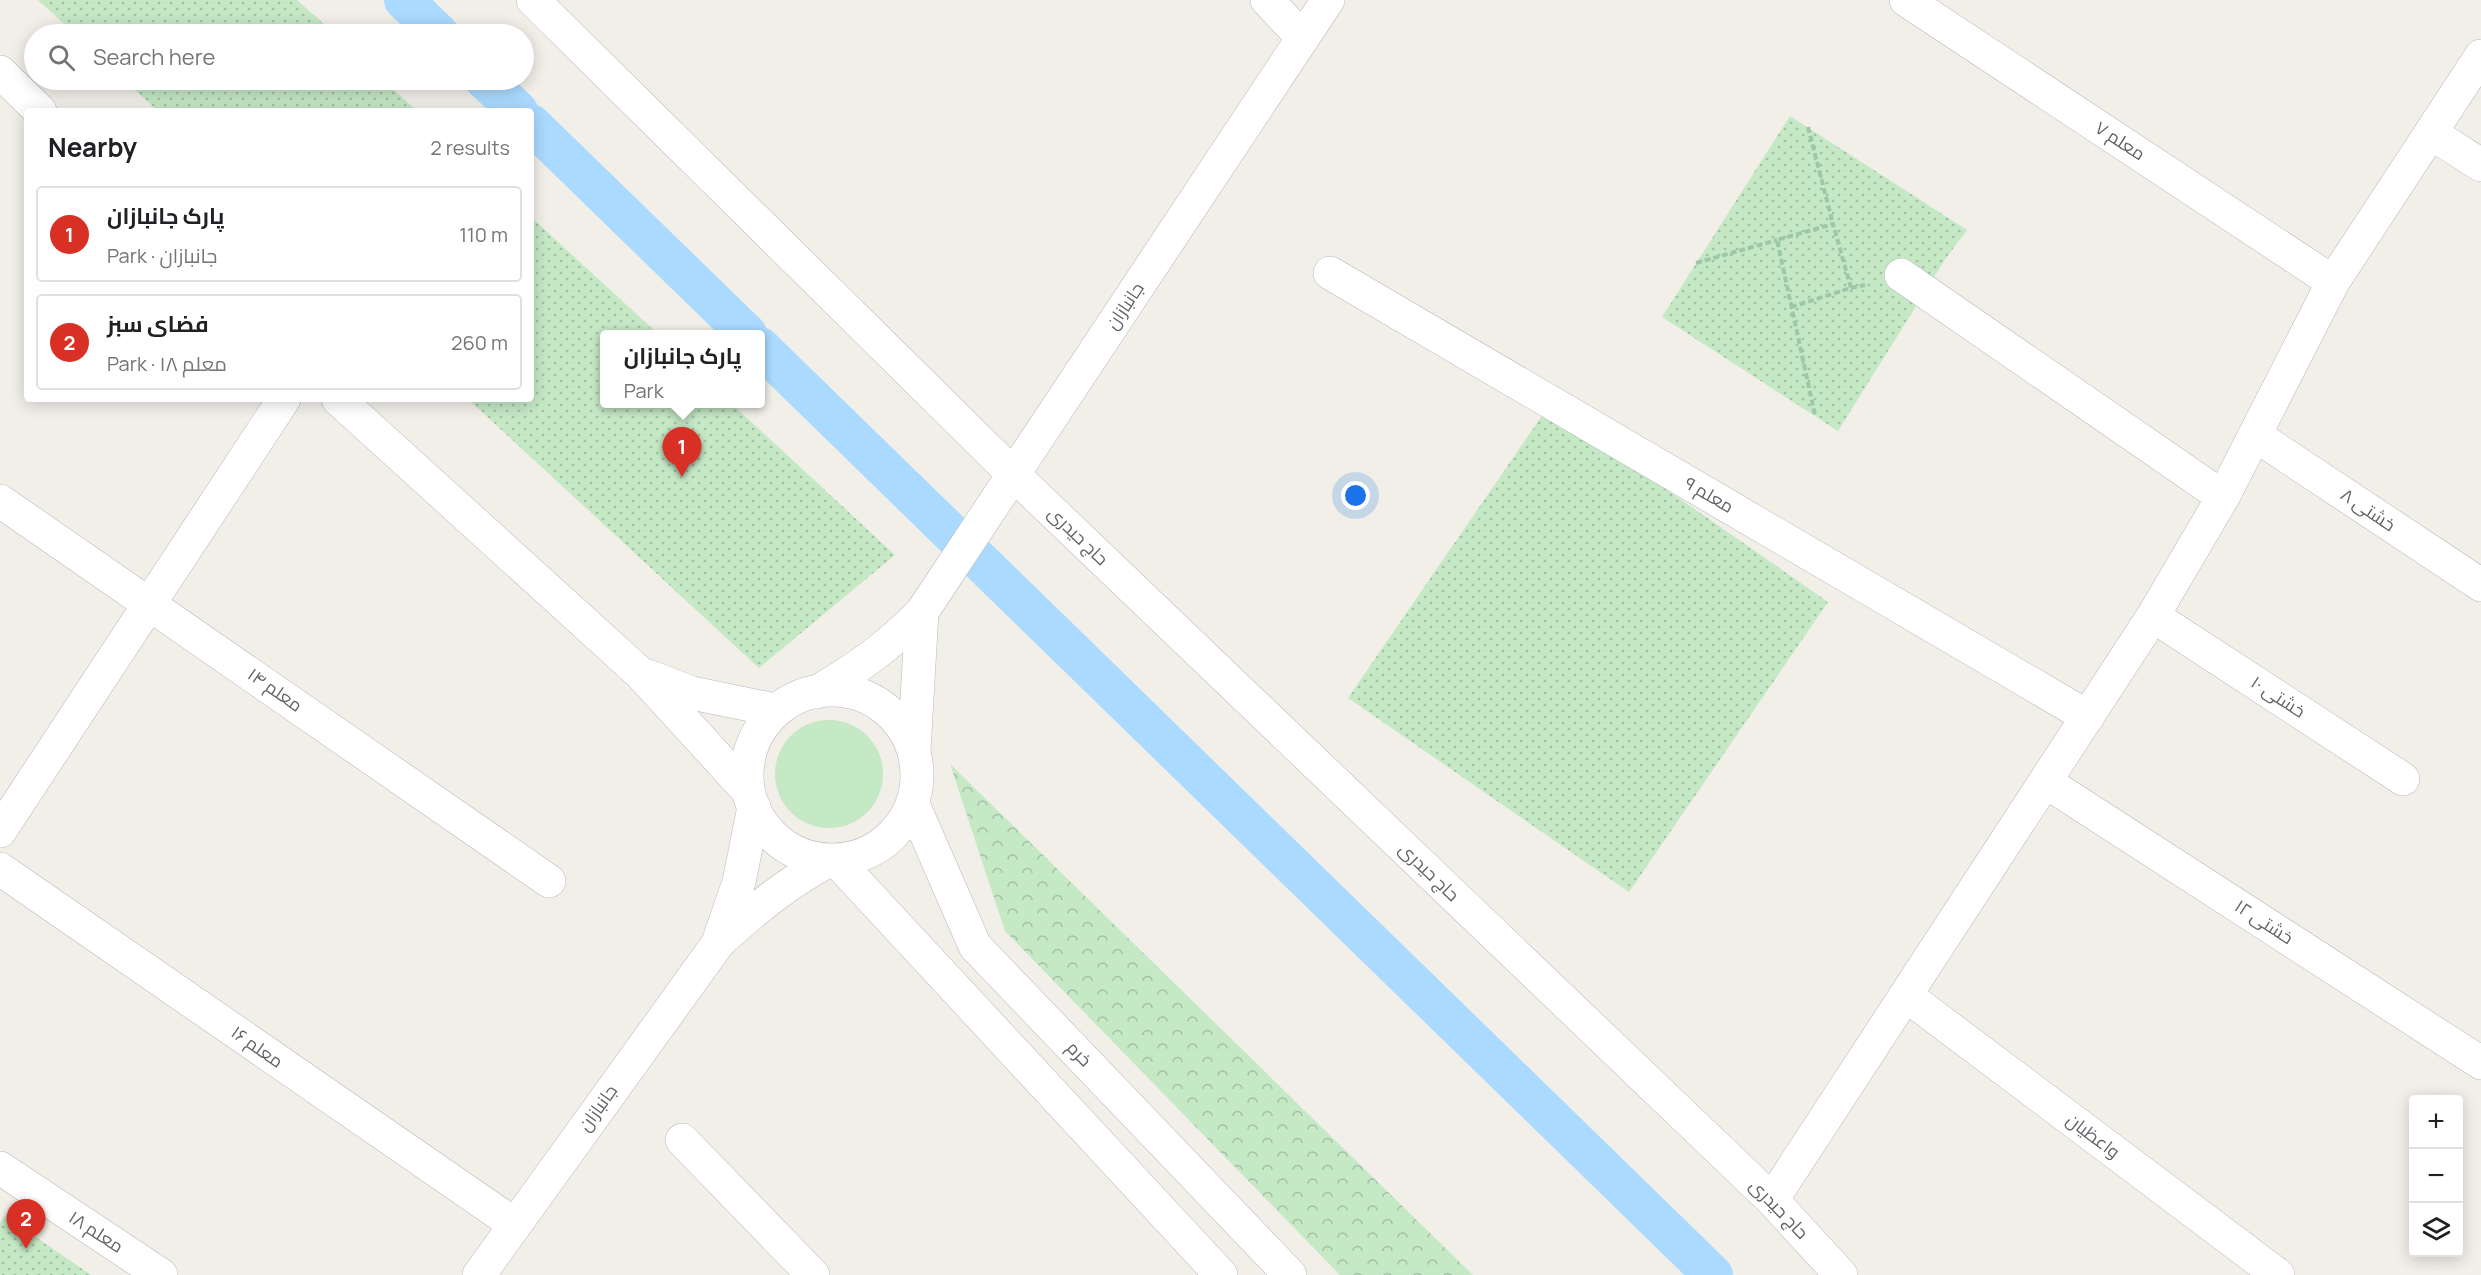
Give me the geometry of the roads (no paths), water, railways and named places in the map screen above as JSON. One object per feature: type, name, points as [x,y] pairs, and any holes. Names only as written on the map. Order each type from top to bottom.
[{"type":"street","name":"حاج حیدری","points":[[533,0],[1013,474],[1772,1200],[1841,1275]]},
{"type":"street","points":[[1267,0],[1303,38]]},
{"type":"street","name":"جانبازان","points":[[817,692],[862,665],[897,638],[922,612],[1328,0]]},
{"type":"street","name":"معلم ۷","points":[[1906,0],[2333,282]]},
{"type":"street","points":[[1772,1200],[2153,616],[2223,497],[2333,282],[2481,56]]},
{"type":"street","points":[[0,72],[37,108]]},
{"type":"street","points":[[2431,133],[2481,165]]},
{"type":"street","name":"معلم ۹","points":[[1330,273],[2088,717]]},
{"type":"street","points":[[1901,276],[2223,497]]},
{"type":"street","points":[[0,831],[282,402]]},
{"type":"street","points":[[341,402],[641,674],[751,799],[739,882],[719,942]]},
{"type":"street","name":"خشتی ۸","points":[[2255,435],[2481,585]]},
{"type":"street","name":"معلم ۱۴","points":[[0,501],[549,881]]},
{"type":"street","points":[[719,942],[762,904],[801,876],[832,861],[855,858],[880,846],[900,828],[913,804],[917,777],[914,750],[922,612]]},
{"type":"street","name":"خشتی ۱۰","points":[[2153,616],[2403,779]]},
{"type":"street","points":[[641,674],[692,693],[775,710]]},
{"type":"street","points":[[914,750],[902,726],[883,706],[858,693],[830,689],[800,695],[775,710],[757,734],[747,762],[751,799],[758,819],[778,842],[802,855],[832,861],[1221,1275]]},
{"type":"street","name":"خشتی ۱۲","points":[[2046,782],[2481,1063]]},
{"type":"street","name":"خرم","points":[[913,804],[975,946],[1290,1275]]},
{"type":"street","name":"معلم ۱۶","points":[[0,870],[514,1224]]},
{"type":"street","name":"جانبازان","points":[[479,1275],[719,942]]},
{"type":"street","points":[[945,979],[975,946]]},
{"type":"street","name":"واعظیان","points":[[1907,996],[2278,1275]]},
{"type":"street","points":[[682,1140],[813,1275]]},
{"type":"street","name":"معلم ۱۸","points":[[2,1174],[162,1275]]},
{"type":"waterway","points":[[404,0],[429,24]]},
{"type":"waterway","points":[[496,90],[515,108]]},
{"type":"waterway","points":[[534,127],[743,330]]},
{"type":"waterway","points":[[765,352],[1713,1275]]},
{"type":"place","name":"پارک جانبازان","points":[[682,477]]},
{"type":"place","name":"فضای سبز","points":[[26,1249]]}]
